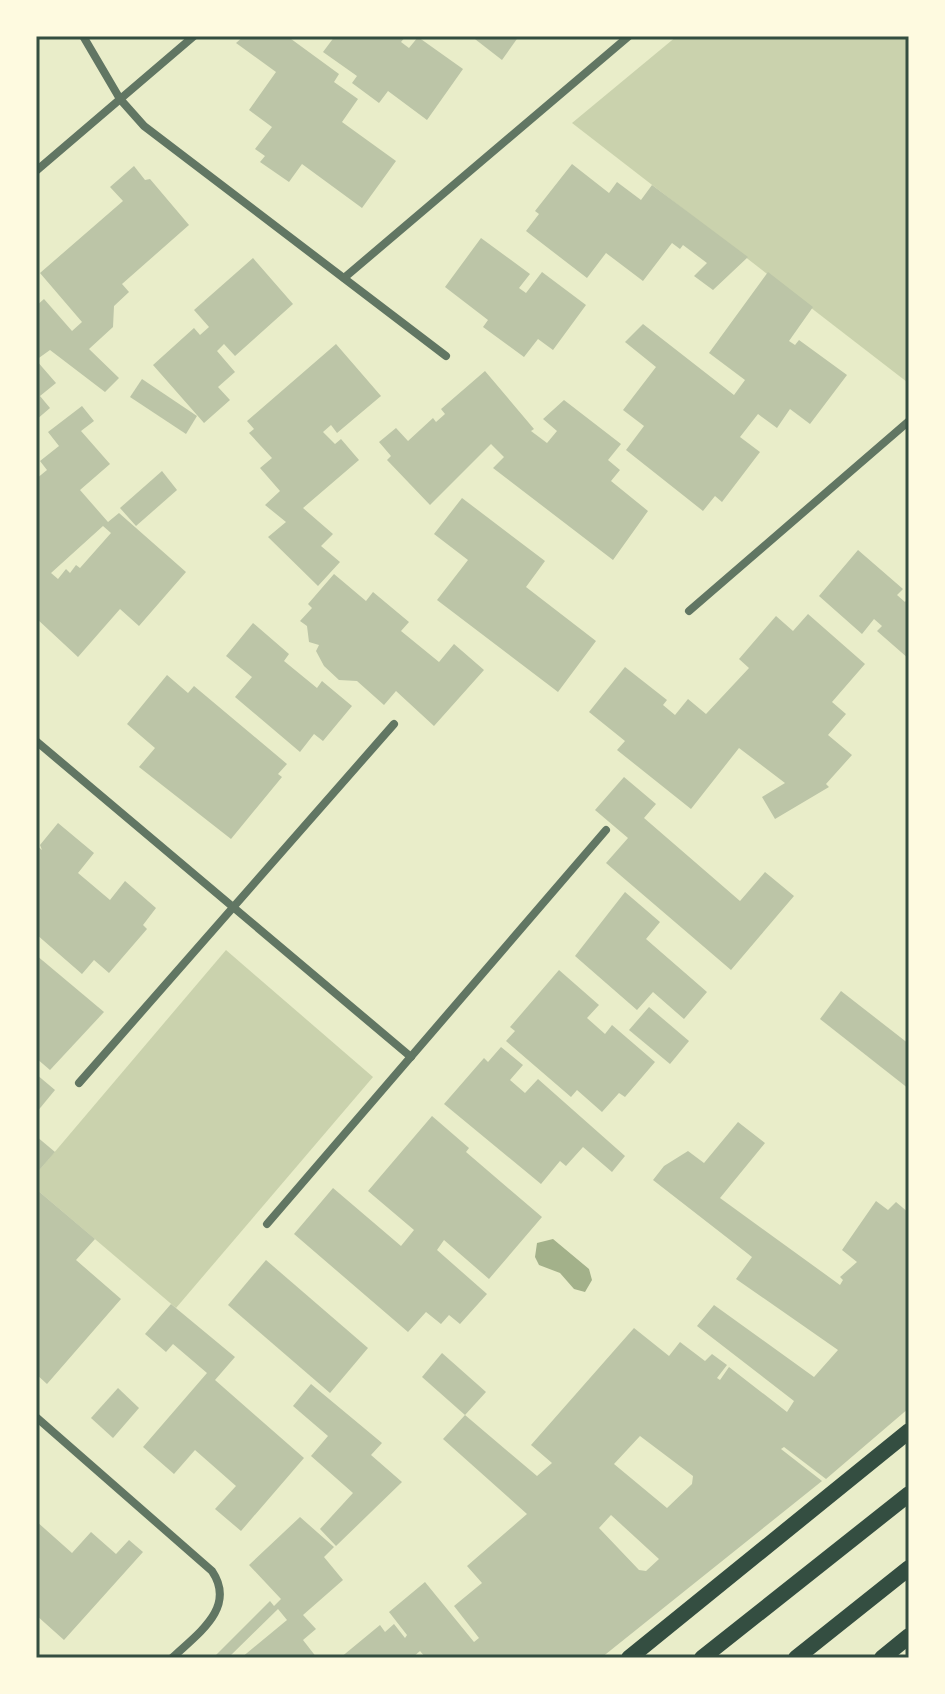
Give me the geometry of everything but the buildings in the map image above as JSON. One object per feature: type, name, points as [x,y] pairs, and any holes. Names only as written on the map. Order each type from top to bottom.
[{"type":"main road","points":[[629,1658],[909,1431]]},
{"type":"main road","points":[[702,1658],[909,1494]]},
{"type":"main road","points":[[796,1658],[909,1568]]},
{"type":"main road","points":[[882,1658],[909,1636]]},
{"type":"street","points":[[83,36],[120,99],[144,126],[446,356]]},
{"type":"street","points":[[36,171],[194,36]]},
{"type":"street","points":[[344,278],[629,36]]},
{"type":"street","points":[[689,611],[909,421]]},
{"type":"street","points":[[79,1083],[394,724]]},
{"type":"street","points":[[36,741],[411,1057]]},
{"type":"street","points":[[267,1224],[606,830]]},
{"type":"street","points":[[36,1417],[212,1571],[220,1583],[222,1594],[212,1619],[172,1658]]},
{"type":"shaded area","points":[[677,36],[909,36],[907,382],[572,123]]},
{"type":"shaded area","points":[[226,950],[373,1077],[176,1308],[36,1189],[36,1174]]},
{"type":"shaded area","points":[[553,1239],[589,1269],[592,1280],[585,1292],[574,1289],[560,1273],[539,1265],[535,1257],[537,1243]]}]
